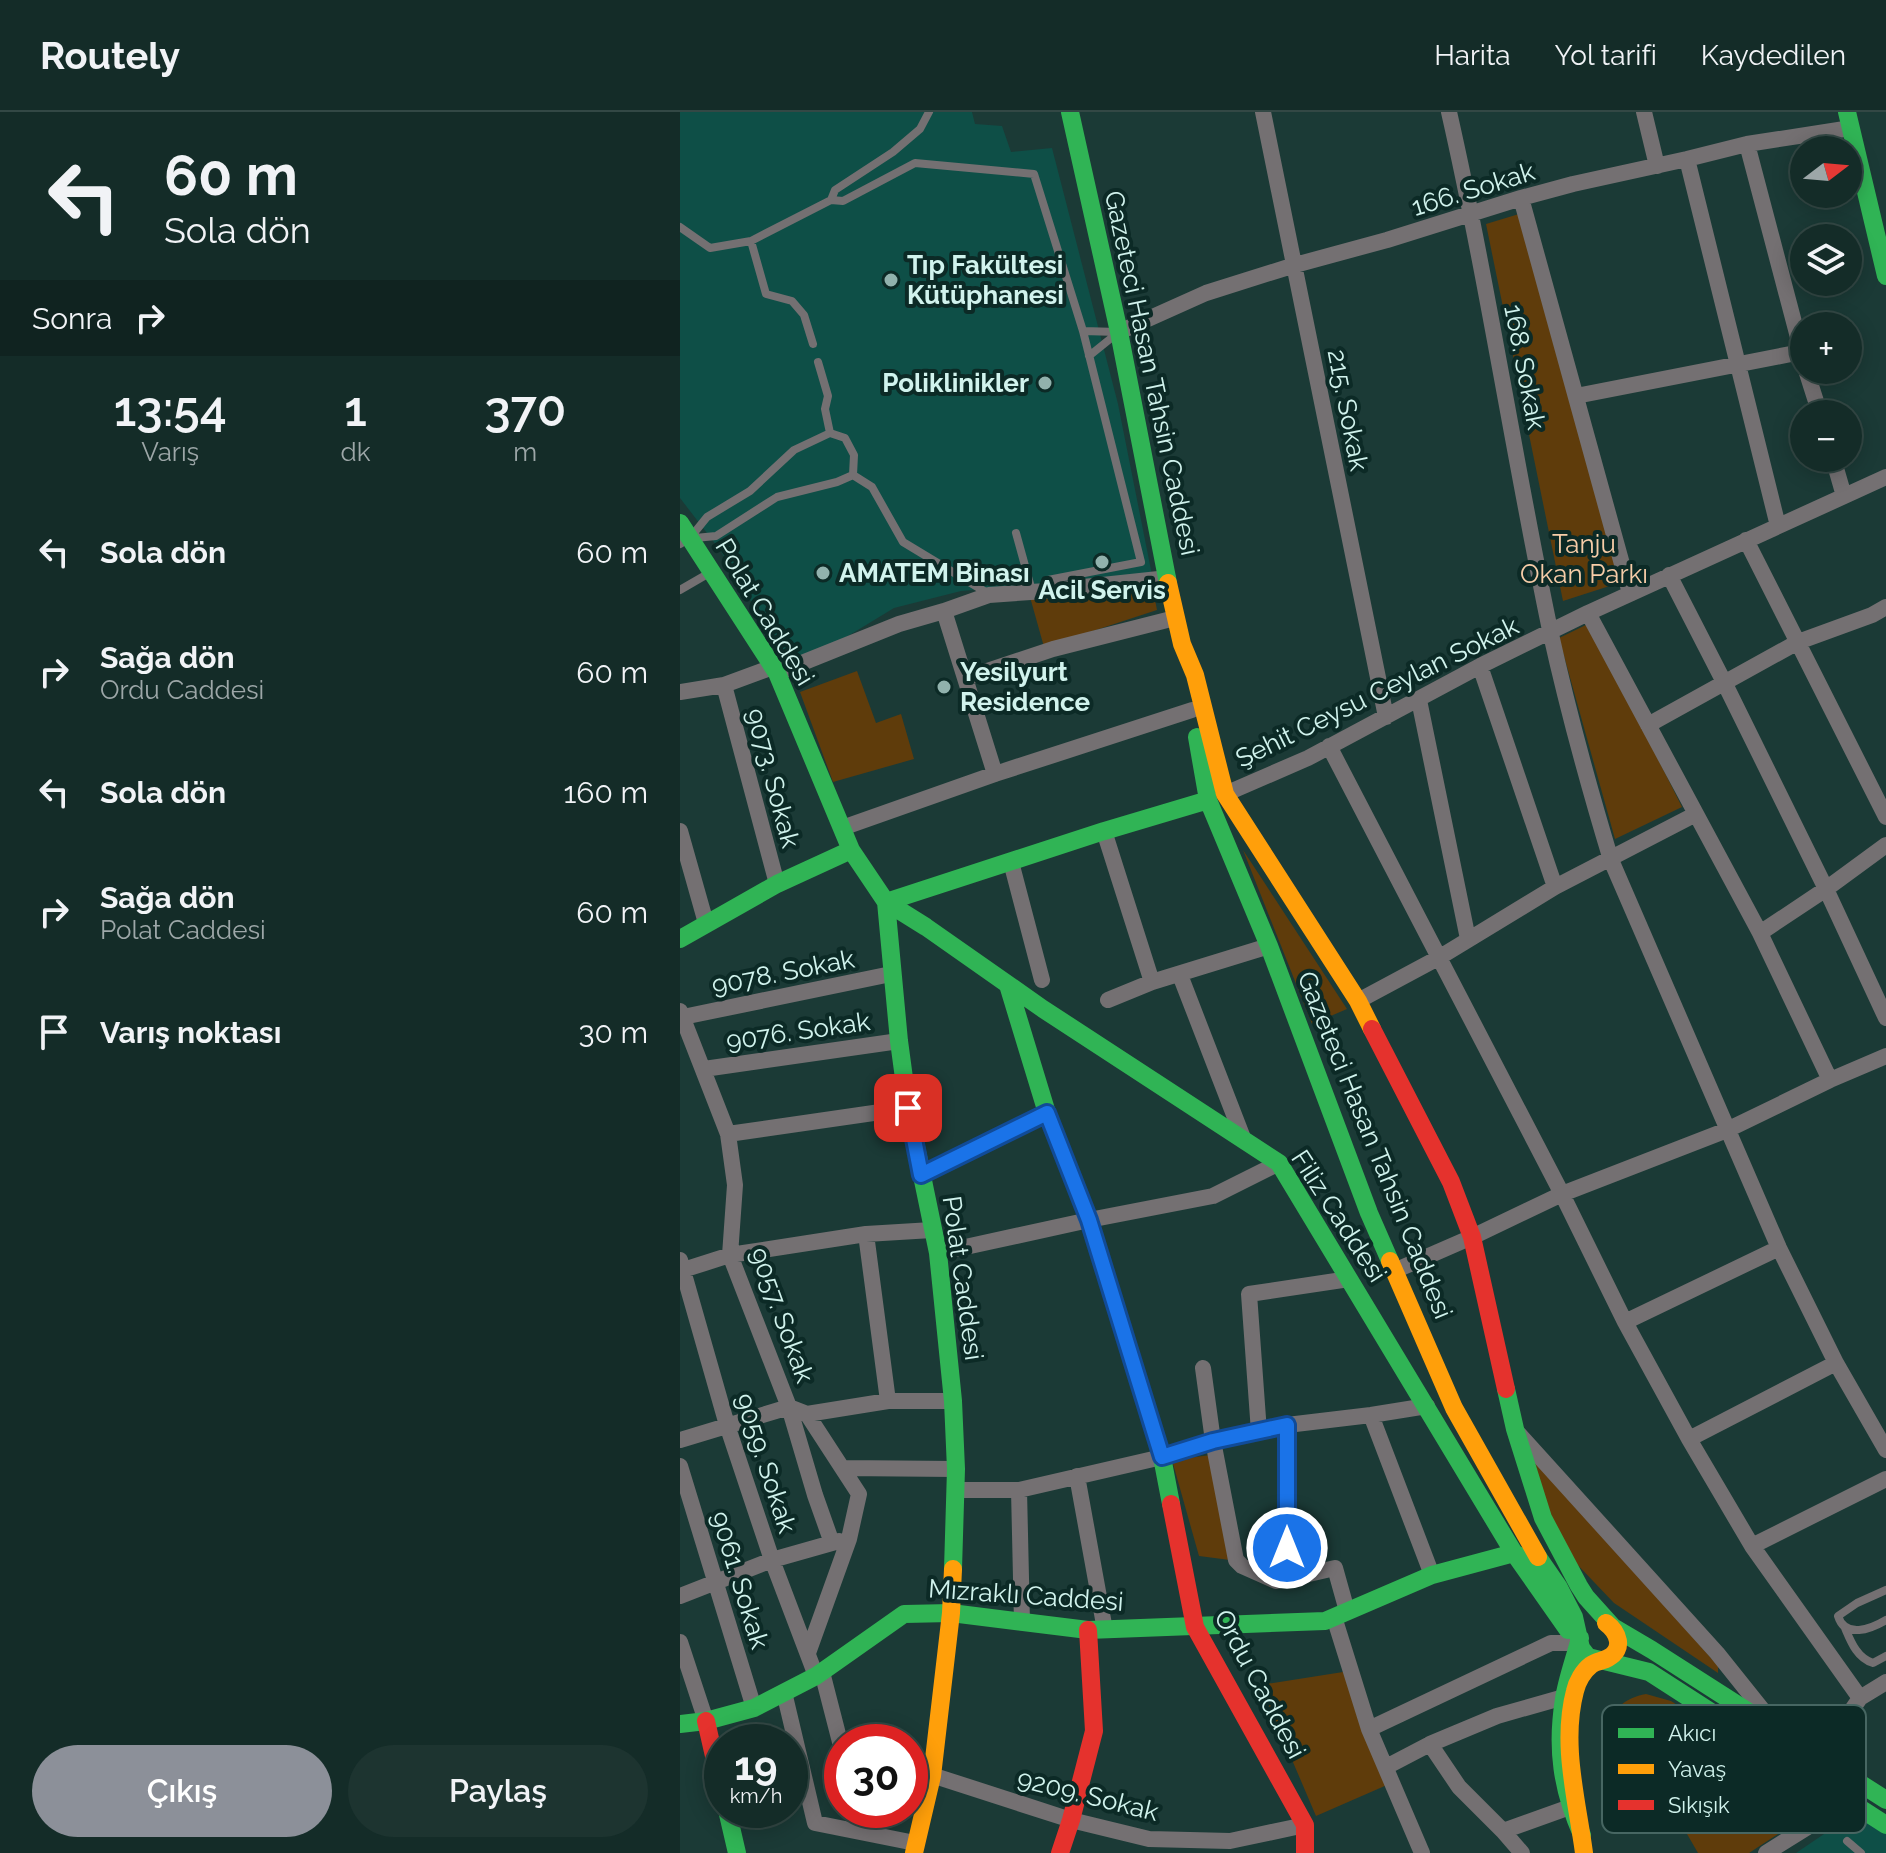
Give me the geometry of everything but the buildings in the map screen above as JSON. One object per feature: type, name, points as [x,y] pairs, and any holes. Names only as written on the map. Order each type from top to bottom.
[{"type":"main road","name":"Gazeteci Hasan Tahsin Caddesi","points":[[1070,112],[1119,332],[1152,538],[1168,578],[1182,644],[1195,675],[1217,797],[1358,1001],[1451,1182],[1472,1237],[1515,1429],[1543,1518],[1579,1586],[1613,1627],[1737,1705]]},
{"type":"main road","points":[[1849,120],[1886,276]]},
{"type":"main road","name":"Polat Caddesi","points":[[683,535],[712,571],[775,670],[851,850],[886,902],[891,974],[908,1108],[938,1253],[953,1401],[957,1490],[951,1613],[932,1776],[914,1848]]},
{"type":"main road","name":"Gazeteci Hasan Tahsin Caddesi","points":[[1182,644],[1183,678],[1217,797],[1369,1213],[1454,1408],[1546,1571],[1558,1586],[1574,1617],[1580,1643]]},
{"type":"main road","points":[[886,902],[1217,797]]},
{"type":"main road","points":[[680,939],[777,884],[851,850]]},
{"type":"main road","name":"Filiz Caddesi","points":[[886,902],[1279,1163],[1514,1553]]},
{"type":"main road","points":[[890,942],[898,917],[913,918]]},
{"type":"main road","name":"Ordu Caddesi","points":[[1008,985],[1047,1113],[1089,1220],[1162,1457],[1195,1627],[1305,1825],[1305,1853]]},
{"type":"main road","points":[[1514,1553],[1579,1586]]},
{"type":"main road","points":[[1514,1553],[1588,1657],[1649,1672],[1700,1705]]},
{"type":"main road","name":"Mızraklı Caddesi","points":[[680,1724],[706,1721],[754,1708],[819,1674],[904,1614],[951,1613],[1096,1630],[1325,1621],[1432,1575],[1514,1553]]},
{"type":"main road","points":[[1601,1622],[1613,1627],[1618,1638],[1617,1649],[1610,1658],[1590,1666],[1570,1694],[1571,1771],[1583,1844],[1570,1807],[1560,1743],[1580,1636],[1588,1625],[1601,1622]]},
{"type":"main road","points":[[1060,1853],[1094,1731],[1096,1630]]},
{"type":"main road","points":[[1570,1694],[1617,1670],[1634,1668]]},
{"type":"main road","name":"Gazeteci Hasan Tahsin Caddesi","points":[[1866,1787],[1886,1800]]},
{"type":"main road","points":[[1866,1813],[1886,1825]]},
{"type":"main road","points":[[731,1828],[737,1853]]},
{"type":"street","name":"215. Sokak","points":[[1263,112],[1386,717]]},
{"type":"street","name":"168. Sokak","points":[[1449,112],[1472,213],[1551,633],[1611,860],[1779,1248],[1836,1363],[1886,1450]]},
{"type":"street","points":[[1644,112],[1657,166]]},
{"type":"street","name":"166. Sokak","points":[[1119,332],[1206,293],[1521,198],[1849,120]]},
{"type":"street","points":[[1747,144],[1790,312]]},
{"type":"street","points":[[1687,159],[1778,526]]},
{"type":"street","points":[[1521,198],[1630,593]]},
{"type":"street","points":[[1576,396],[1737,364],[1790,358]]},
{"type":"street","points":[[1837,472],[1844,496]]},
{"type":"street","name":"Şehit Ceysu Ceylan Sokak","points":[[1217,797],[1308,758],[1480,666],[1588,613],[1886,477]]},
{"type":"street","points":[[1746,540],[1886,817]]},
{"type":"street","points":[[1669,575],[1826,889],[1886,1018]]},
{"type":"street","points":[[680,692],[724,685],[775,670],[989,595],[1168,578]]},
{"type":"street","points":[[1648,725],[1798,642],[1886,607]]},
{"type":"street","points":[[944,611],[995,774]]},
{"type":"street","points":[[1588,613],[1760,933],[1830,1080]]},
{"type":"street","points":[[966,678],[1053,649],[1175,618]]},
{"type":"street","points":[[1480,666],[1555,887]]},
{"type":"street","name":"9073. Sokak","points":[[724,685],[777,884]]},
{"type":"street","points":[[1419,700],[1468,939]]},
{"type":"street","points":[[842,828],[1192,710]]},
{"type":"street","points":[[1329,746],[1562,1194],[1625,1322],[1689,1439],[1752,1546],[1860,1698]]},
{"type":"street","points":[[1358,1001],[1440,957],[1555,887],[1696,814]]},
{"type":"street","points":[[680,831],[706,923]]},
{"type":"street","points":[[1104,831],[1152,982]]},
{"type":"street","points":[[1760,933],[1886,845]]},
{"type":"street","points":[[1011,862],[1042,980]]},
{"type":"street","points":[[1108,1000],[1152,982],[1269,946]]},
{"type":"street","name":"9078. Sokak","points":[[682,1014],[891,974]]},
{"type":"street","points":[[1180,975],[1243,1138]]},
{"type":"street","name":"9057. Sokak","points":[[682,1014],[728,1134],[735,1185],[730,1255],[789,1407],[815,1495],[840,1541]]},
{"type":"street","name":"9076. Sokak","points":[[704,1069],[899,1041]]},
{"type":"street","points":[[1394,1271],[1562,1194],[1727,1130],[1886,1056]]},
{"type":"street","points":[[728,1134],[908,1108]]},
{"type":"street","points":[[921,1175],[1047,1113]]},
{"type":"street","points":[[938,1253],[1213,1196],[1279,1163]]},
{"type":"street","points":[[682,1265],[866,1234],[932,1230]]},
{"type":"street","points":[[866,1234],[888,1401]]},
{"type":"street","points":[[1625,1322],[1779,1248]]},
{"type":"street","name":"9059. Sokak","points":[[682,1265],[684,1288],[772,1560],[819,1674]]},
{"type":"street","points":[[1259,1432],[1249,1294],[1349,1279]]},
{"type":"street","points":[[1689,1439],[1836,1363]]},
{"type":"street","points":[[1203,1368],[1213,1441],[1236,1560],[1242,1566],[1276,1581],[1335,1568],[1340,1614],[1369,1729],[1422,1853]]},
{"type":"street","points":[[680,1440],[789,1407],[807,1414],[888,1401],[953,1401]]},
{"type":"street","points":[[957,1490],[1019,1490],[1287,1425],[1427,1406]]},
{"type":"street","points":[[807,1414],[859,1494],[840,1541],[808,1653]]},
{"type":"street","points":[[1371,1415],[1432,1575]]},
{"type":"street","points":[[1287,1425],[1287,1579]]},
{"type":"street","points":[[1515,1429],[1717,1653],[1759,1705]]},
{"type":"street","name":"9061. Sokak","points":[[680,1466],[754,1708]]},
{"type":"street","points":[[842,1468],[956,1469]]},
{"type":"street","points":[[1077,1476],[1096,1630]]},
{"type":"street","points":[[1752,1546],[1886,1479]]},
{"type":"street","points":[[1019,1490],[1022,1622]]},
{"type":"street","points":[[680,1596],[772,1560],[840,1541]]},
{"type":"street","points":[[680,1642],[706,1721]]},
{"type":"street","points":[[1369,1729],[1551,1643],[1580,1643]]},
{"type":"street","points":[[819,1674],[834,1724]]},
{"type":"street","points":[[1855,1705],[1860,1698],[1886,1682]]},
{"type":"street","points":[[784,1692],[815,1823],[914,1848]]},
{"type":"street","points":[[1386,1767],[1430,1744],[1497,1716],[1570,1694]]},
{"type":"street","points":[[1430,1744],[1459,1787],[1522,1853]]},
{"type":"street","name":"9209. Sokak","points":[[928,1775],[1071,1820],[1177,1846],[1230,1841],[1305,1825]]},
{"type":"street","points":[[1503,1831],[1570,1807]]},
{"type":"street","points":[[1766,1853],[1798,1833]]},
{"type":"lane","points":[[831,200],[835,190],[893,152],[920,129],[929,112]]},
{"type":"lane","points":[[680,227],[710,248],[751,241],[831,200],[843,201],[915,163],[1034,174],[1083,331],[1141,562],[1048,580],[1039,592]]},
{"type":"lane","points":[[751,241],[766,294],[792,301],[804,315],[813,344]]},
{"type":"lane","points":[[1083,331],[1119,332]]},
{"type":"lane","points":[[1089,356],[1119,332]]},
{"type":"lane","points":[[818,362],[828,396],[825,409],[830,433]]},
{"type":"lane","points":[[683,535],[750,491],[794,450],[830,433],[845,438],[854,455],[853,475]]},
{"type":"lane","points":[[683,535],[716,536],[777,497],[853,475]]},
{"type":"lane","points":[[853,475],[872,487],[903,542],[989,595]]},
{"type":"lane","points":[[1016,533],[1039,592]]},
{"type":"lane","points":[[680,590],[712,571]]},
{"type":"lane","points":[[1886,1590],[1838,1616],[1853,1645],[1867,1661],[1873,1663],[1886,1656]]},
{"type":"lane","points":[[1845,1628],[1857,1631],[1886,1620]]},
{"type":"lane","points":[[1847,1841],[1861,1853]]},
{"type":"shaded area","points":[[680,112],[972,112],[975,124],[1002,126],[1011,152],[1052,148],[1118,404],[1152,575],[961,591],[894,608],[843,639],[788,662],[720,550],[680,498]]},
{"type":"shaded area","points":[[1866,1820],[1886,1833],[1886,1853],[1796,1853],[1826,1833],[1866,1833]]},
{"type":"green space","name":"Tanju Okan Parkı","points":[[1519,214],[1622,582],[1563,601],[1486,224]]},
{"type":"green space","points":[[1153,589],[1157,610],[1044,647],[1030,597]]},
{"type":"green space","points":[[1590,623],[1682,807],[1615,839],[1559,638]]},
{"type":"green space","points":[[857,671],[876,723],[901,714],[914,759],[833,782],[800,692]]},
{"type":"green space","points":[[1243,850],[1347,1009],[1312,1024]]},
{"type":"green space","points":[[1529,1451],[1718,1666],[1718,1673],[1614,1603],[1573,1560],[1548,1513]]},
{"type":"green space","points":[[1211,1455],[1230,1560],[1199,1556],[1172,1460]]},
{"type":"green space","points":[[1343,1672],[1387,1785],[1316,1816],[1260,1685]]},
{"type":"green space","points":[[1646,1694],[1677,1705],[1621,1705]]},
{"type":"green space","points":[[1686,1833],[1780,1833],[1749,1853],[1698,1853]]},
{"type":"traffic: fast","points":[[1070,112],[1119,332],[1168,583]]},
{"type":"traffic: fast","points":[[1847,112],[1886,276]]},
{"type":"traffic: fast","points":[[680,523],[777,673],[851,850],[886,902],[899,1041],[908,1108],[938,1253],[953,1401],[956,1469],[953,1569]]},
{"type":"traffic: fast","points":[[1197,737],[1208,800],[1269,946],[1390,1261]]},
{"type":"traffic: fast","points":[[886,902],[1208,800]]},
{"type":"traffic: fast","points":[[680,939],[777,884],[851,850]]},
{"type":"traffic: fast","points":[[886,902],[1279,1163],[1514,1553],[1545,1571]]},
{"type":"traffic: fast","points":[[1008,985],[1047,1113],[1089,1220],[1162,1457],[1171,1504]]},
{"type":"traffic: fast","points":[[1506,1389],[1543,1518],[1586,1597],[1613,1627],[1738,1705]]},
{"type":"traffic: fast","points":[[680,1724],[706,1721],[754,1708],[816,1676],[904,1614],[951,1613],[1088,1630],[1325,1621],[1432,1575],[1514,1553],[1568,1630]]},
{"type":"traffic: fast","points":[[1538,1557],[1574,1617],[1581,1648],[1588,1657],[1649,1672],[1700,1705]]},
{"type":"traffic: fast","points":[[1580,1638],[1565,1691],[1561,1752],[1565,1785],[1582,1835]]},
{"type":"traffic: fast","points":[[1866,1787],[1886,1800]]},
{"type":"traffic: fast","points":[[1866,1812],[1886,1825]]},
{"type":"traffic: fast","points":[[731,1828],[737,1853]]},
{"type":"traffic: slow","points":[[1168,583],[1225,794],[1358,1001],[1372,1029]]},
{"type":"traffic: slow","points":[[1390,1261],[1454,1408],[1538,1557]]},
{"type":"traffic: slow","points":[[914,1853],[932,1776],[951,1613],[953,1569]]},
{"type":"traffic: slow","points":[[1584,1853],[1570,1752],[1571,1711],[1583,1673],[1617,1650],[1618,1640],[1606,1623]]},
{"type":"traffic: jam","points":[[1372,1029],[1451,1182],[1472,1237],[1506,1389]]},
{"type":"traffic: jam","points":[[1171,1504],[1195,1627],[1305,1825],[1305,1853]]},
{"type":"traffic: jam","points":[[1060,1853],[1094,1731],[1088,1630]]},
{"type":"place","name":"Tıp Fakültesi Kütüphanesi","points":[[891,280]]},
{"type":"place","name":"Poliklinikler","points":[[1045,383]]},
{"type":"place","name":"Acil Servis","points":[[1102,562]]},
{"type":"place","name":"AMATEM Binası","points":[[823,573]]},
{"type":"place","name":"Yesilyurt Residence","points":[[944,687]]},
{"type":"route","points":[[908,1108],[921,1175],[1047,1113],[1089,1220],[1162,1457],[1213,1441],[1287,1425],[1287,1548]]}]
